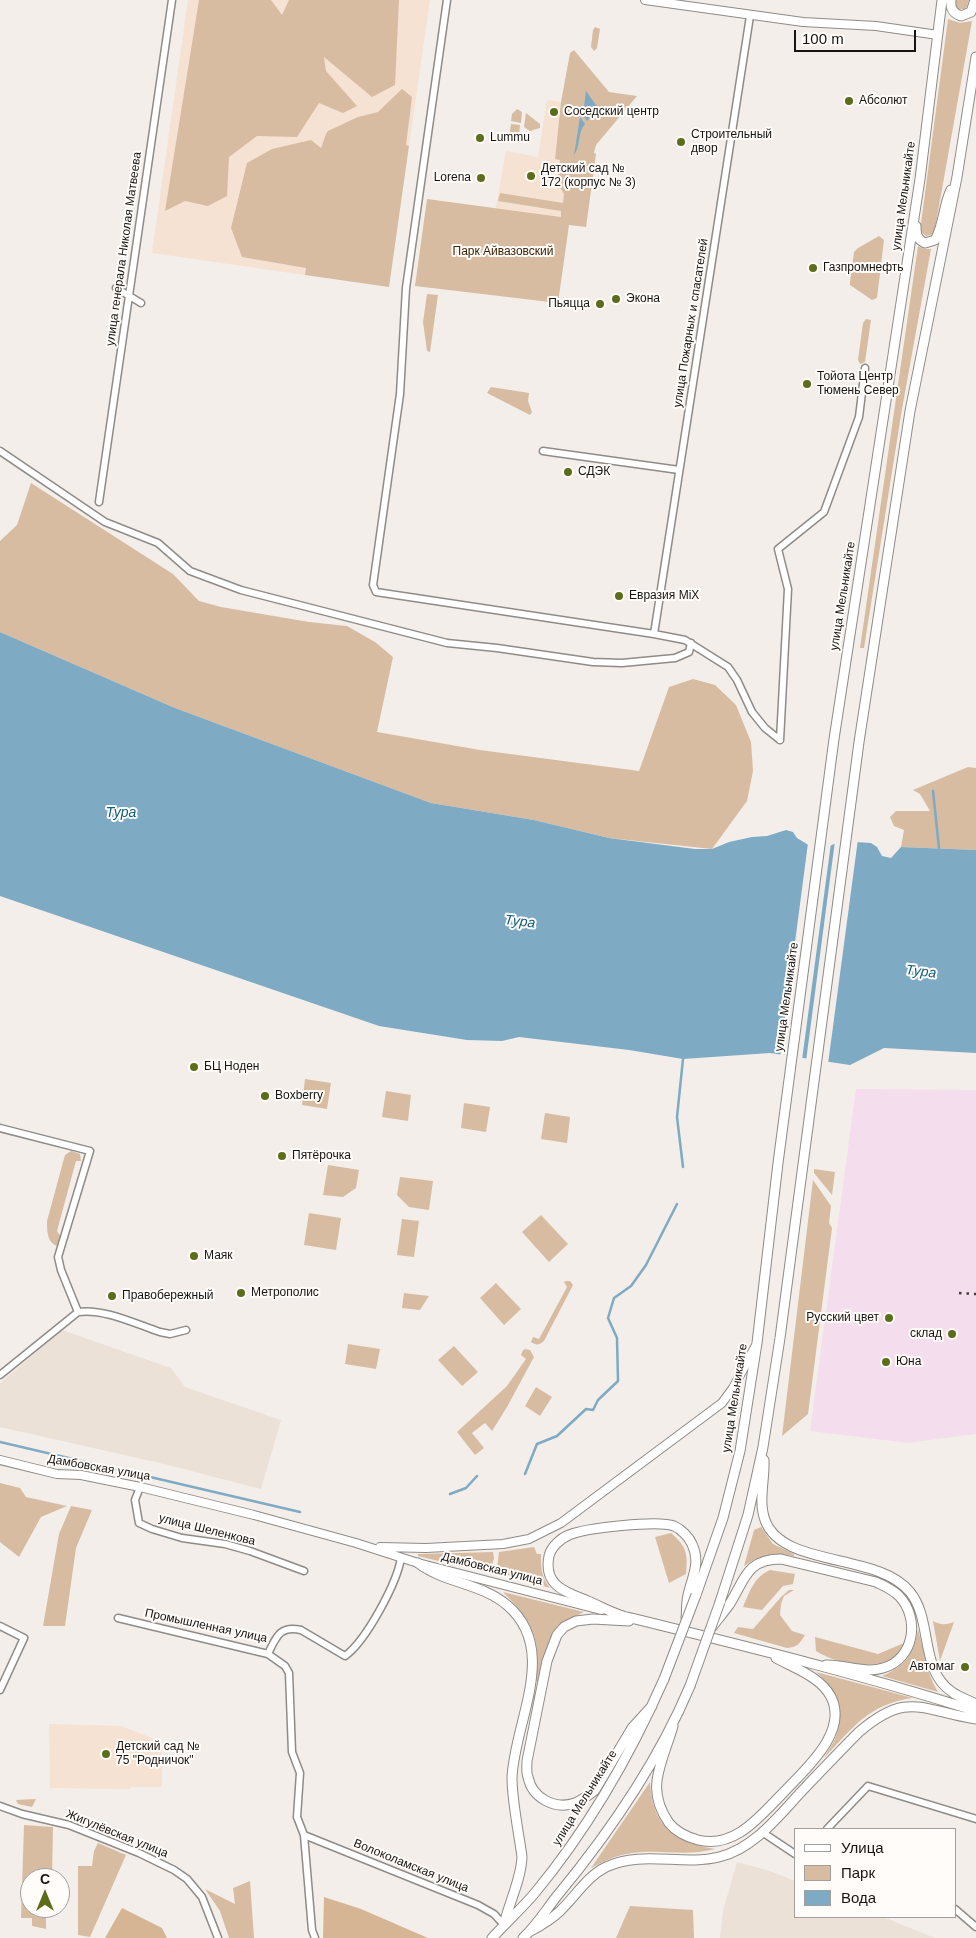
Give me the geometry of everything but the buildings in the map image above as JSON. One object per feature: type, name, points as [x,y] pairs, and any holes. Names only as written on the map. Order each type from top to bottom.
[{"type":"main road","name":"улица Мельникайте","points":[[492,1938],[545,1880],[594,1813],[652,1706],[686,1624],[692,1595],[723,1518],[740,1451],[757,1343],[778,1163],[834,739],[920,179],[942,0]]},
{"type":"main road","points":[[951,0],[952,10],[955,14],[961,16],[971,12],[975,0]]},
{"type":"main road","points":[[724,1603],[764,1447],[859,742],[910,412],[957,178],[976,57]]},
{"type":"main road","points":[[920,179],[922,199],[916,235],[919,240],[925,243],[935,240],[939,234],[947,198],[957,178]]},
{"type":"main road","points":[[764,1447],[763,1512],[765,1521],[773,1534],[782,1543],[806,1552],[889,1575],[902,1584],[911,1593],[918,1606],[930,1658],[938,1676],[952,1693],[976,1704]]},
{"type":"main road","points":[[611,1613],[567,1594],[555,1585],[550,1575],[548,1562],[549,1552],[557,1542],[569,1535],[586,1531],[660,1523],[674,1526],[684,1532],[692,1543],[696,1556],[692,1595]]},
{"type":"main road","points":[[764,1652],[809,1676],[824,1688],[831,1698],[834,1709],[834,1722],[830,1735],[818,1756],[744,1831],[723,1840],[706,1842],[689,1838],[674,1829],[665,1818],[658,1801],[657,1780],[673,1726],[711,1628],[724,1603],[749,1570],[760,1562],[770,1559],[781,1559],[876,1582],[889,1588],[899,1596],[907,1607],[912,1634],[908,1647],[893,1664],[876,1670],[839,1664],[818,1665]]},
{"type":"main road","points":[[418,1563],[428,1571],[495,1596],[513,1611],[528,1635],[532,1648],[532,1678],[512,1780],[522,1869],[508,1906],[504,1925]]},
{"type":"main road","name":"Дамбовская улица","points":[[611,1613],[818,1665],[976,1712]]},
{"type":"main road","points":[[639,1620],[593,1619],[576,1621],[564,1627],[557,1635],[547,1661],[527,1761],[528,1777],[533,1791],[546,1802],[562,1805],[575,1803],[586,1797],[595,1790],[632,1728],[652,1706]]},
{"type":"main road","points":[[526,1935],[549,1921],[562,1910],[585,1883],[598,1872],[612,1865],[641,1858],[686,1860],[719,1857],[736,1851],[762,1832],[858,1732],[873,1720],[892,1709],[907,1706],[924,1707],[976,1719]]},
{"type":"main road","points":[[526,1935],[611,1826],[673,1726]]},
{"type":"street","name":"улица генерала Николая Матвеева","points":[[99,502],[172,0]]},
{"type":"street","points":[[447,0],[406,288],[400,394],[373,585],[376,592],[678,638],[728,667],[737,680],[752,712],[765,728],[780,740],[788,589],[778,549],[824,512],[859,417],[866,368]]},
{"type":"street","points":[[645,0],[750,16],[803,22],[876,26],[938,35]]},
{"type":"street","name":"улица Пожарных и спасателей","points":[[654,634],[750,16]]},
{"type":"street","points":[[116,288],[141,303]]},
{"type":"street","points":[[0,451],[105,522],[158,543],[190,571],[242,590],[429,639],[579,661],[622,663],[675,658],[689,652],[691,644]]},
{"type":"street","points":[[543,451],[680,470]]},
{"type":"street","points":[[0,1128],[90,1151],[58,1257],[61,1270],[78,1312]]},
{"type":"street","points":[[0,1375],[78,1312],[90,1310],[101,1312],[170,1334],[186,1330]]},
{"type":"street","points":[[366,1546],[400,1549],[503,1544],[529,1539],[561,1523],[722,1403],[733,1388],[757,1343]]},
{"type":"street","name":"Дамбовская улица","points":[[0,1460],[57,1474],[81,1475],[140,1487],[366,1546],[418,1563],[611,1613]]},
{"type":"street","name":"улица Шеленкова","points":[[140,1487],[135,1500],[135,1509],[139,1522],[152,1529],[182,1538],[225,1544],[304,1571]]},
{"type":"street","name":"Промышленная улица","points":[[118,1618],[268,1654],[277,1635],[284,1630],[293,1628],[301,1630],[345,1656],[361,1640],[389,1592],[400,1567],[401,1558]]},
{"type":"street","points":[[0,1626],[24,1638],[0,1690]]},
{"type":"street","points":[[268,1654],[285,1666],[289,1673],[292,1752],[300,1773],[296,1817],[304,1835],[312,1930],[315,1938]]},
{"type":"street","points":[[828,1828],[868,1786],[976,1819]]},
{"type":"street","name":"Жигулёвская улица","points":[[0,1806],[22,1814],[69,1825],[139,1853],[174,1870],[187,1879],[202,1897],[218,1938]]},
{"type":"street","points":[[762,1832],[794,1853]]},
{"type":"street","name":"Волоколамская улица","points":[[304,1835],[478,1905],[494,1914],[504,1925]]},
{"type":"street","points":[[956,1910],[976,1927]]},
{"type":"shaded area","points":[[188,0],[430,0],[409,146],[326,134],[305,275],[152,253]]},
{"type":"shaded area","points":[[547,100],[561,102],[555,159],[560,160],[557,182],[564,194],[561,217],[496,208],[506,151],[538,157]]},
{"type":"shaded area","points":[[856,1089],[976,1090],[976,1434],[908,1443],[810,1431]]},
{"type":"shaded area","points":[[62,1330],[171,1368],[185,1387],[281,1420],[261,1489],[164,1464],[0,1427],[0,1383]]},
{"type":"shaded area","name":"Детский сад № 75 \"Родничок\"","points":[[49,1724],[121,1726],[162,1742],[162,1787],[132,1787],[130,1789],[50,1788]]},
{"type":"shaded area","points":[[737,1862],[770,1871],[794,1881],[794,1918],[885,1918],[935,1938],[720,1938],[723,1911]]},
{"type":"shaded area","points":[[324,1897],[361,1909],[428,1938],[323,1938]]},
{"type":"shaded area","points":[[122,1908],[162,1928],[167,1938],[105,1938]]},
{"type":"green space","points":[[199,0],[271,0],[282,15],[289,0],[399,0],[395,85],[372,97],[324,57],[326,71],[357,106],[343,113],[319,103],[297,137],[257,136],[229,157],[227,196],[208,206],[185,201],[165,211]]},
{"type":"green space","points":[[956,0],[969,0],[966,9],[958,9]]},
{"type":"green space","points":[[948,19],[960,23],[972,21],[934,234],[926,236],[920,231]]},
{"type":"green space","points":[[595,27],[600,29],[597,48],[594,51],[591,47]]},
{"type":"green space","name":"Парк Айвазовский","points":[[574,50],[609,92],[637,96],[596,145],[586,227],[569,225],[558,303],[415,286],[427,199],[561,217],[561,211],[498,201],[500,193],[563,203],[564,194],[557,182],[560,160],[555,159],[561,102],[570,53]]},
{"type":"green space","points":[[402,89],[412,97],[406,145],[409,146],[389,287],[305,275],[306,268],[242,257],[231,228],[247,163],[272,149],[311,140],[321,148],[328,131],[358,117],[378,112]]},
{"type":"green space","points":[[517,109],[522,112],[521,123],[511,121],[512,114]]},
{"type":"green space","points":[[526,113],[540,124],[540,128],[530,131],[524,127]]},
{"type":"green space","points":[[511,124],[520,125],[519,135],[509,137]]},
{"type":"green space","points":[[879,236],[884,240],[877,298],[872,300],[850,285],[850,282],[854,252]]},
{"type":"green space","points":[[918,246],[924,249],[931,249],[902,409],[864,648],[860,648]]},
{"type":"green space","points":[[427,294],[438,295],[430,352],[427,351],[423,322]]},
{"type":"green space","points":[[866,319],[871,320],[865,362],[860,364],[858,360],[863,323]]},
{"type":"green space","points":[[491,387],[529,393],[528,401],[532,412],[530,415],[487,393]]},
{"type":"green space","points":[[31,483],[173,574],[199,601],[221,607],[309,622],[347,626],[375,642],[393,657],[377,732],[480,750],[639,771],[669,687],[693,679],[715,685],[736,705],[751,742],[753,771],[747,801],[712,849],[609,838],[534,820],[431,803],[175,708],[0,632],[0,541],[17,525]]},
{"type":"green space","points":[[968,767],[976,768],[976,850],[901,847],[904,830],[894,826],[890,817],[896,811],[930,811],[920,794],[913,790]]},
{"type":"green space","points":[[305,1079],[331,1083],[327,1109],[302,1105]]},
{"type":"green space","points":[[386,1091],[411,1095],[408,1121],[382,1117]]},
{"type":"green space","points":[[464,1103],[490,1107],[486,1132],[461,1128]]},
{"type":"green space","points":[[545,1113],[570,1117],[567,1143],[541,1139]]},
{"type":"green space","points":[[71,1151],[80,1154],[81,1161],[76,1161],[57,1231],[61,1237],[57,1246],[49,1239],[47,1221],[65,1155]]},
{"type":"green space","points":[[328,1165],[359,1170],[356,1188],[343,1197],[323,1195]]},
{"type":"green space","points":[[814,1169],[835,1172],[832,1195],[814,1173]]},
{"type":"green space","points":[[400,1177],[433,1181],[429,1210],[409,1207],[397,1195]]},
{"type":"green space","points":[[813,1180],[831,1206],[829,1223],[832,1228],[808,1414],[782,1436]]},
{"type":"green space","points":[[309,1213],[341,1218],[336,1250],[304,1245]]},
{"type":"green space","points":[[541,1215],[568,1244],[549,1262],[522,1232]]},
{"type":"green space","points":[[402,1219],[419,1221],[414,1257],[397,1255]]},
{"type":"green space","points":[[570,1281],[573,1285],[544,1341],[539,1344],[531,1342],[533,1337],[539,1339],[567,1287],[564,1282]]},
{"type":"green space","points":[[496,1283],[521,1309],[504,1325],[480,1298]]},
{"type":"green space","points":[[404,1293],[429,1296],[420,1310],[402,1308]]},
{"type":"green space","points":[[348,1344],[380,1349],[376,1369],[345,1364]]},
{"type":"green space","points":[[454,1346],[478,1372],[462,1386],[438,1360]]},
{"type":"green space","points":[[523,1350],[530,1350],[534,1357],[492,1431],[485,1423],[472,1433],[484,1448],[475,1455],[457,1432],[507,1386],[526,1359],[521,1355]]},
{"type":"green space","points":[[536,1387],[552,1397],[540,1416],[525,1406]]},
{"type":"green space","points":[[0,1483],[20,1488],[26,1497],[67,1506],[41,1517],[19,1557],[0,1542]]},
{"type":"green space","points":[[71,1506],[92,1510],[76,1548],[65,1626],[43,1626],[59,1534]]},
{"type":"green space","points":[[761,1527],[773,1544],[794,1554],[794,1556],[768,1555],[744,1566],[754,1530]]},
{"type":"green space","points":[[671,1533],[680,1542],[685,1551],[687,1567],[686,1574],[669,1583],[655,1537]]},
{"type":"green space","points":[[534,1547],[537,1554],[541,1554],[542,1572],[550,1588],[514,1578],[497,1569],[499,1552]]},
{"type":"green space","points":[[493,1552],[494,1558],[491,1569],[471,1563],[470,1566],[455,1565],[418,1556],[418,1554]]},
{"type":"green space","points":[[770,1570],[795,1574],[793,1584],[783,1586],[762,1610],[743,1607],[756,1581]]},
{"type":"green space","points":[[789,1590],[794,1590],[784,1596],[780,1615],[792,1631],[805,1635],[798,1644],[787,1648],[734,1633],[738,1627],[753,1629]]},
{"type":"green space","points":[[503,1592],[584,1612],[563,1624],[556,1632],[547,1649],[539,1682],[536,1681],[537,1653],[533,1632],[522,1613]]},
{"type":"green space","points":[[933,1621],[943,1624],[954,1622],[940,1661]]},
{"type":"green space","points":[[918,1629],[928,1669],[938,1692],[882,1676],[897,1668],[908,1658],[914,1646]]},
{"type":"green space","points":[[815,1637],[878,1654],[904,1643],[899,1652],[890,1659],[870,1665],[846,1663],[825,1656],[816,1651]]},
{"type":"green space","points":[[816,1672],[913,1698],[884,1706],[862,1719],[824,1758],[836,1736],[839,1716],[833,1692]]},
{"type":"green space","points":[[650,1782],[655,1810],[668,1829],[676,1836],[687,1841],[715,1849],[683,1853],[632,1853],[621,1855],[591,1868]]},
{"type":"green space","points":[[36,1799],[32,1807],[18,1804],[16,1800]]},
{"type":"green space","points":[[24,1825],[53,1827],[52,1868],[23,1868]]},
{"type":"green space","points":[[98,1843],[126,1855],[90,1937],[78,1935],[78,1866],[92,1866],[94,1851]]},
{"type":"green space","points":[[250,1881],[254,1938],[229,1938],[220,1911],[205,1889],[235,1904],[233,1888]]},
{"type":"green space","points":[[630,1906],[693,1910],[694,1938],[616,1938]]},
{"type":"green space","points":[[32,1918],[46,1918],[46,1929],[32,1926]]},
{"type":"water","points":[[586,91],[598,108],[587,121],[583,115]]},
{"type":"water","points":[[580,117],[585,124],[574,155]]},
{"type":"water","name":"Тура","points":[[0,632],[175,708],[431,803],[534,820],[609,838],[695,849],[712,849],[729,842],[767,836],[786,830],[793,832],[797,838],[815,849],[825,848],[841,841],[871,843],[877,847],[882,856],[891,858],[901,847],[976,850],[976,1053],[884,1048],[850,1065],[770,1053],[683,1059],[629,1050],[519,1037],[502,1041],[467,1040],[379,1026],[0,896]]},
{"type":"pier","points":[[841,838],[858,839],[828,1064],[806,1061],[835,841]]},
{"type":"pier","points":[[808,843],[815,846],[831,843],[802,1060],[780,1057]]},
{"type":"waterway","points":[[933,791],[939,848]]},
{"type":"waterway","points":[[683,1059],[677,1117],[683,1167]]},
{"type":"waterway","points":[[525,1474],[537,1444],[557,1436],[586,1409],[593,1410],[598,1400],[618,1381],[617,1338],[608,1318],[614,1298],[631,1286],[646,1265],[677,1204]]},
{"type":"waterway","points":[[0,1442],[300,1512]]},
{"type":"waterway","points":[[450,1494],[466,1488],[477,1476]]},
{"type":"railway","points":[[959,1293],[976,1294]]},
{"type":"place","name":"Абсолют","points":[[849,101]]},
{"type":"place","name":"Соседский центр","points":[[554,112]]},
{"type":"place","name":"Lummu","points":[[480,138]]},
{"type":"place","name":"Строительный двор","points":[[681,142]]},
{"type":"place","name":"Детский сад № 172 (корпус № 3)","points":[[531,176]]},
{"type":"place","name":"Lorena","points":[[481,178]]},
{"type":"place","name":"Газпромнефть","points":[[813,268]]},
{"type":"place","name":"Экона","points":[[616,299]]},
{"type":"place","name":"Пьяцца","points":[[600,304]]},
{"type":"place","name":"Тойота Центр Тюмень Север","points":[[807,384]]},
{"type":"place","name":"СДЭК","points":[[568,472]]},
{"type":"place","name":"Евразия MiX","points":[[619,596]]},
{"type":"place","name":"БЦ Ноден","points":[[194,1067]]},
{"type":"place","name":"Boxberry","points":[[265,1096]]},
{"type":"place","name":"Пятёрочка","points":[[282,1156]]},
{"type":"place","name":"Маяк","points":[[194,1256]]},
{"type":"place","name":"Метрополис","points":[[241,1293]]},
{"type":"place","name":"Правобережный","points":[[112,1296]]},
{"type":"place","name":"Русский цвет","points":[[889,1318]]},
{"type":"place","name":"склад","points":[[952,1334]]},
{"type":"place","name":"Юна","points":[[886,1362]]},
{"type":"place","name":"Автомаг","points":[[965,1667]]},
{"type":"place","name":"Детский сад № 75 \"Родничок\"","points":[[106,1754]]}]
